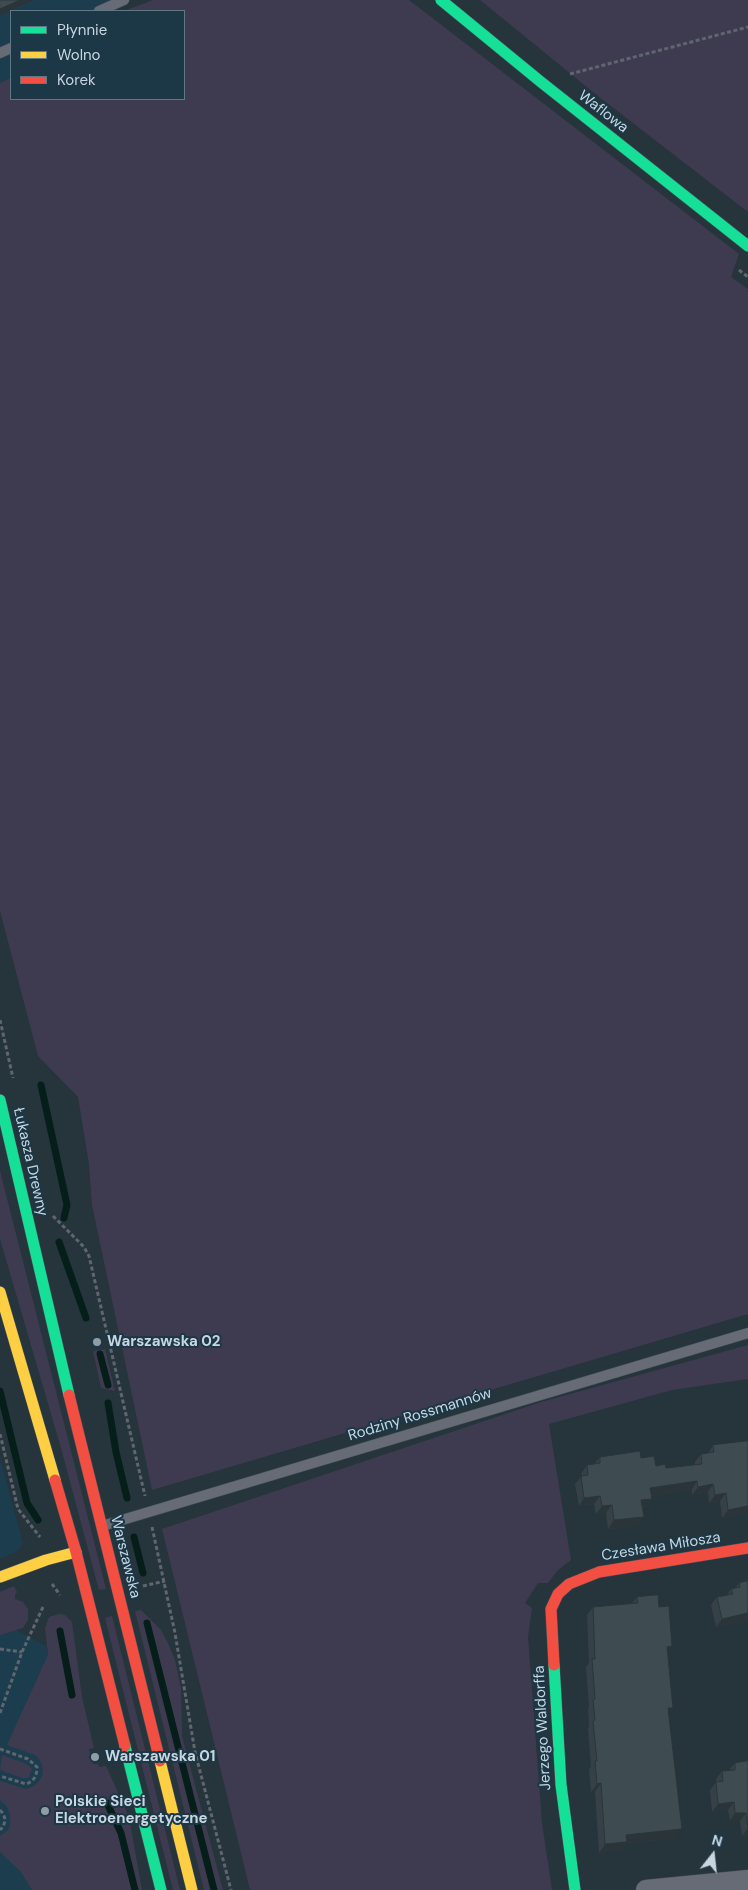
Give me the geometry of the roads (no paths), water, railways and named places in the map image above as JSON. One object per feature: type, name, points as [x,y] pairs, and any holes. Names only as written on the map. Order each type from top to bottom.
[{"type":"main road","name":"Waflowa","points":[[441,0],[748,246]]},
{"type":"main road","name":"Łukasza Drewny","points":[[0,1100],[31,1230]]},
{"type":"main road","name":"Warszawska","points":[[31,1230],[101,1526],[192,1890]]},
{"type":"main road","points":[[0,1292],[76,1552],[161,1890]]},
{"type":"main road","name":"Czesława Miłosza","points":[[580,1578],[624,1567],[748,1548]]},
{"type":"main road","points":[[0,1577],[46,1560],[76,1552]]},
{"type":"main road","name":"Jerzego Waldorffa","points":[[575,1890],[566,1838],[559,1764],[551,1609],[553,1598],[562,1589],[580,1578]]},
{"type":"street","points":[[646,1890],[748,1880]]},
{"type":"lane","points":[[101,10],[124,0]]},
{"type":"lane","name":"Rodziny Rossmannów","points":[[101,1526],[748,1333]]},
{"type":"waterway","points":[[41,1085],[67,1205],[64,1218]]},
{"type":"waterway","points":[[59,1242],[86,1318]]},
{"type":"waterway","points":[[100,1354],[108,1385]]},
{"type":"waterway","points":[[0,1391],[27,1503],[38,1520]]},
{"type":"waterway","points":[[108,1403],[116,1452],[127,1498]]},
{"type":"waterway","points":[[134,1537],[143,1573]]},
{"type":"waterway","points":[[147,1623],[214,1890]]},
{"type":"waterway","points":[[60,1631],[72,1695]]},
{"type":"waterway","points":[[107,1803],[121,1833],[135,1890]]},
{"type":"place","name":"Warszawska 02","points":[[97,1342]]},
{"type":"place","name":"Warszawska 01","points":[[95,1757]]},
{"type":"place","name":"Polskie Sieci Elektroenergetyczne","points":[[45,1811]]}]
